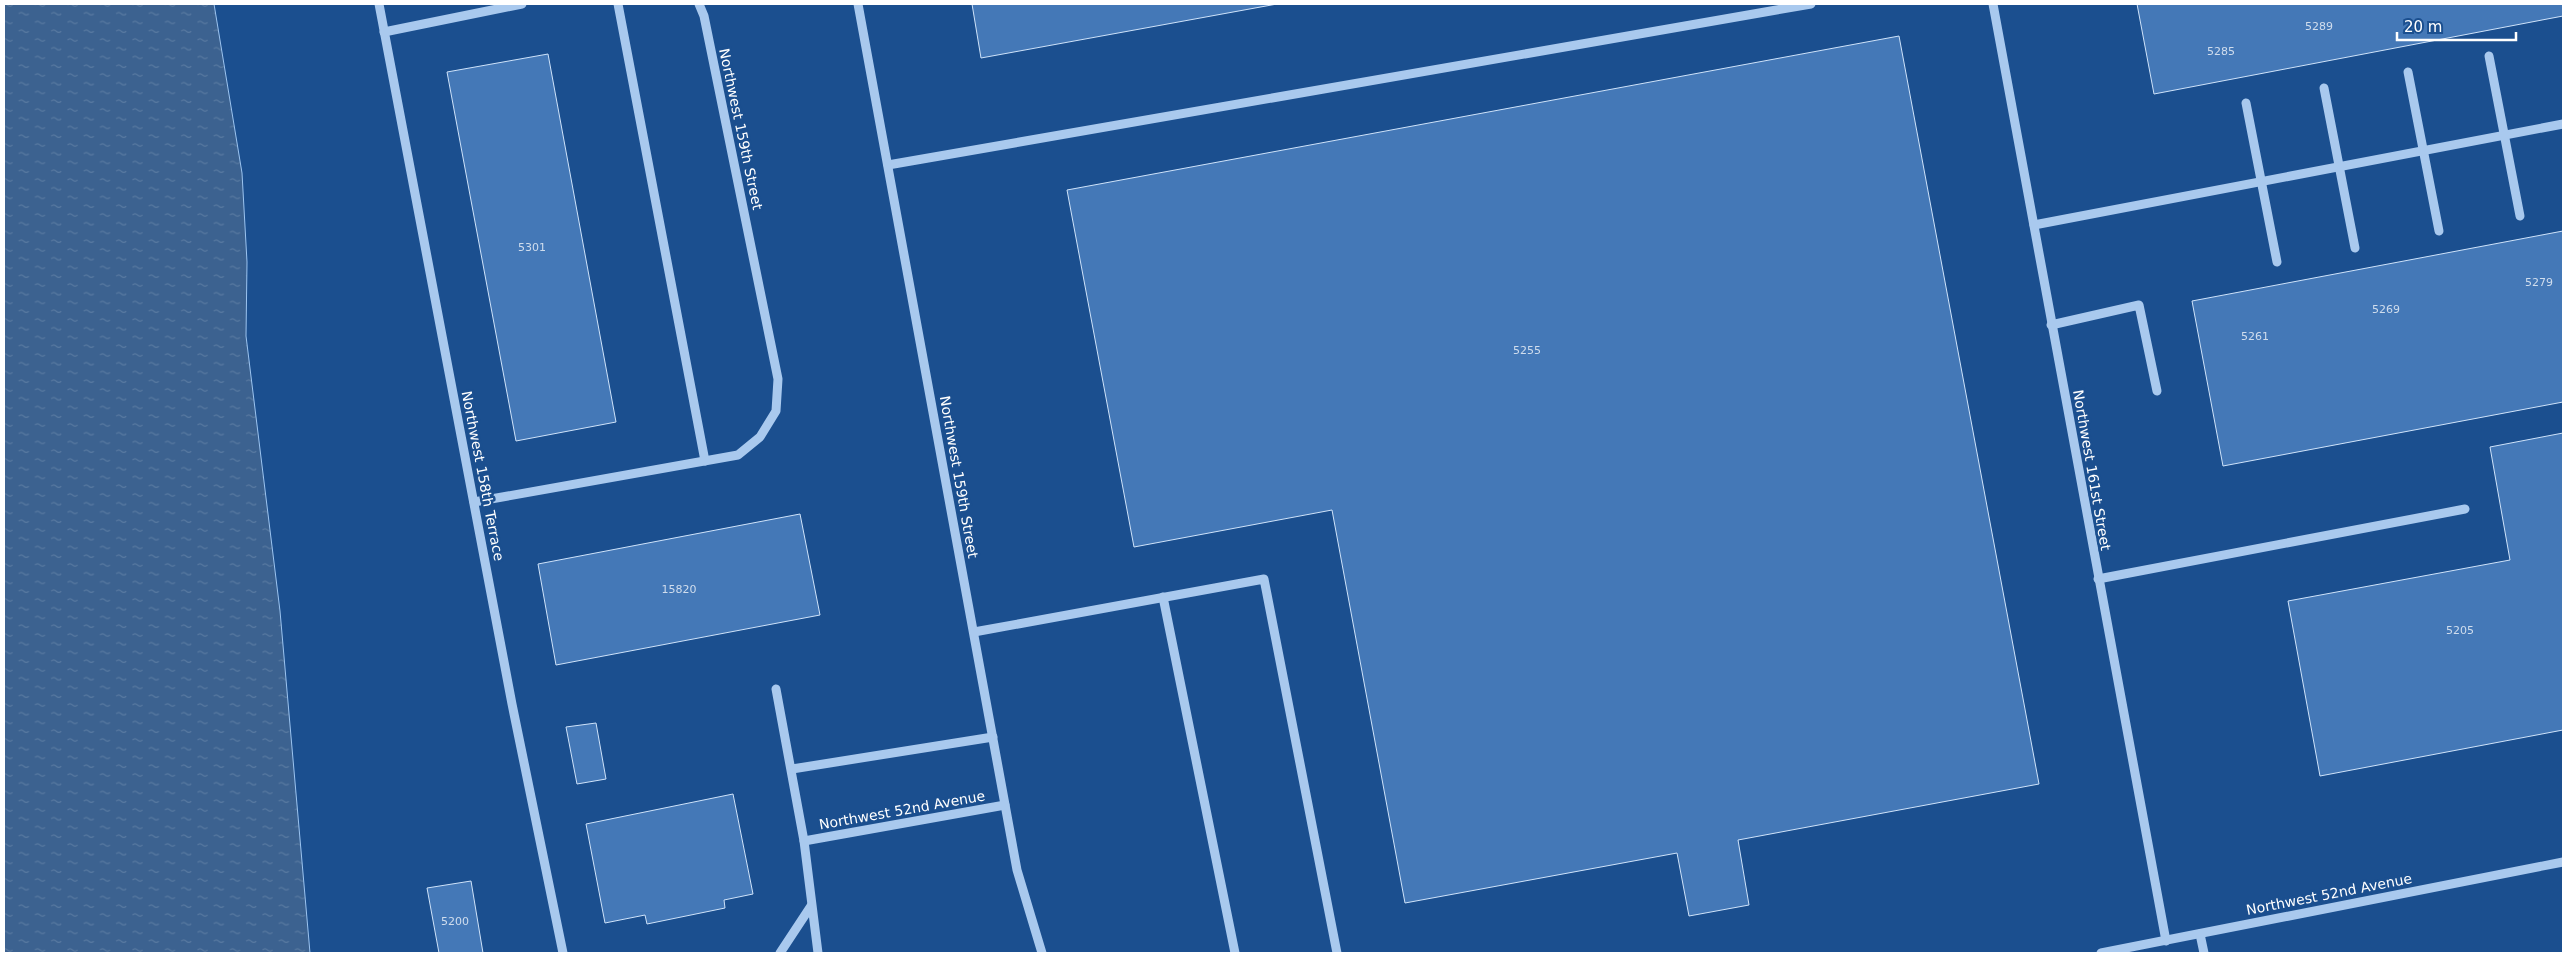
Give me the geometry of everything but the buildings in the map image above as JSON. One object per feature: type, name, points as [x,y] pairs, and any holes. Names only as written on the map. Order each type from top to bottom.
[{"type":"street","name":"Northwest 158th Terrace","points":[[379,4],[474,502],[563,953]]},
{"type":"street","points":[[384,32],[522,4]]},
{"type":"street","points":[[618,4],[705,461]]},
{"type":"street","name":"Northwest 159th Street","points":[[474,502],[738,455],[760,437],[776,411],[778,379],[704,16],[699,4]]},
{"type":"street","name":"Northwest 159th Street","points":[[858,4],[1017,870],[1042,953]]},
{"type":"street","points":[[888,165],[1811,4]]},
{"type":"street","name":"Northwest 161st Street","points":[[1993,4],[2166,941]]},
{"type":"street","points":[[2489,56],[2520,216]]},
{"type":"street","points":[[2408,72],[2439,231]]},
{"type":"street","points":[[2324,88],[2355,248]]},
{"type":"street","points":[[2246,103],[2277,262]]},
{"type":"street","points":[[2034,225],[2563,124]]},
{"type":"street","points":[[2051,325],[2139,305],[2157,391]]},
{"type":"street","points":[[2098,579],[2465,509]]},
{"type":"street","points":[[974,632],[1264,579],[1337,953]]},
{"type":"street","points":[[1163,597],[1235,953]]},
{"type":"street","name":"Northwest 52nd Avenue","points":[[776,690],[804,841],[818,953]]},
{"type":"street","points":[[792,769],[993,737]]},
{"type":"street","name":"Northwest 52nd Avenue","points":[[804,841],[1005,805]]},
{"type":"street","name":"Northwest 52nd Avenue","points":[[2101,953],[2563,862]]},
{"type":"street","points":[[780,953],[811,906]]},
{"type":"street","points":[[2200,934],[2204,953]]},
{"type":"water","points":[[4,4],[214,4],[242,173],[247,262],[246,336],[280,611],[310,953],[4,953]]}]
